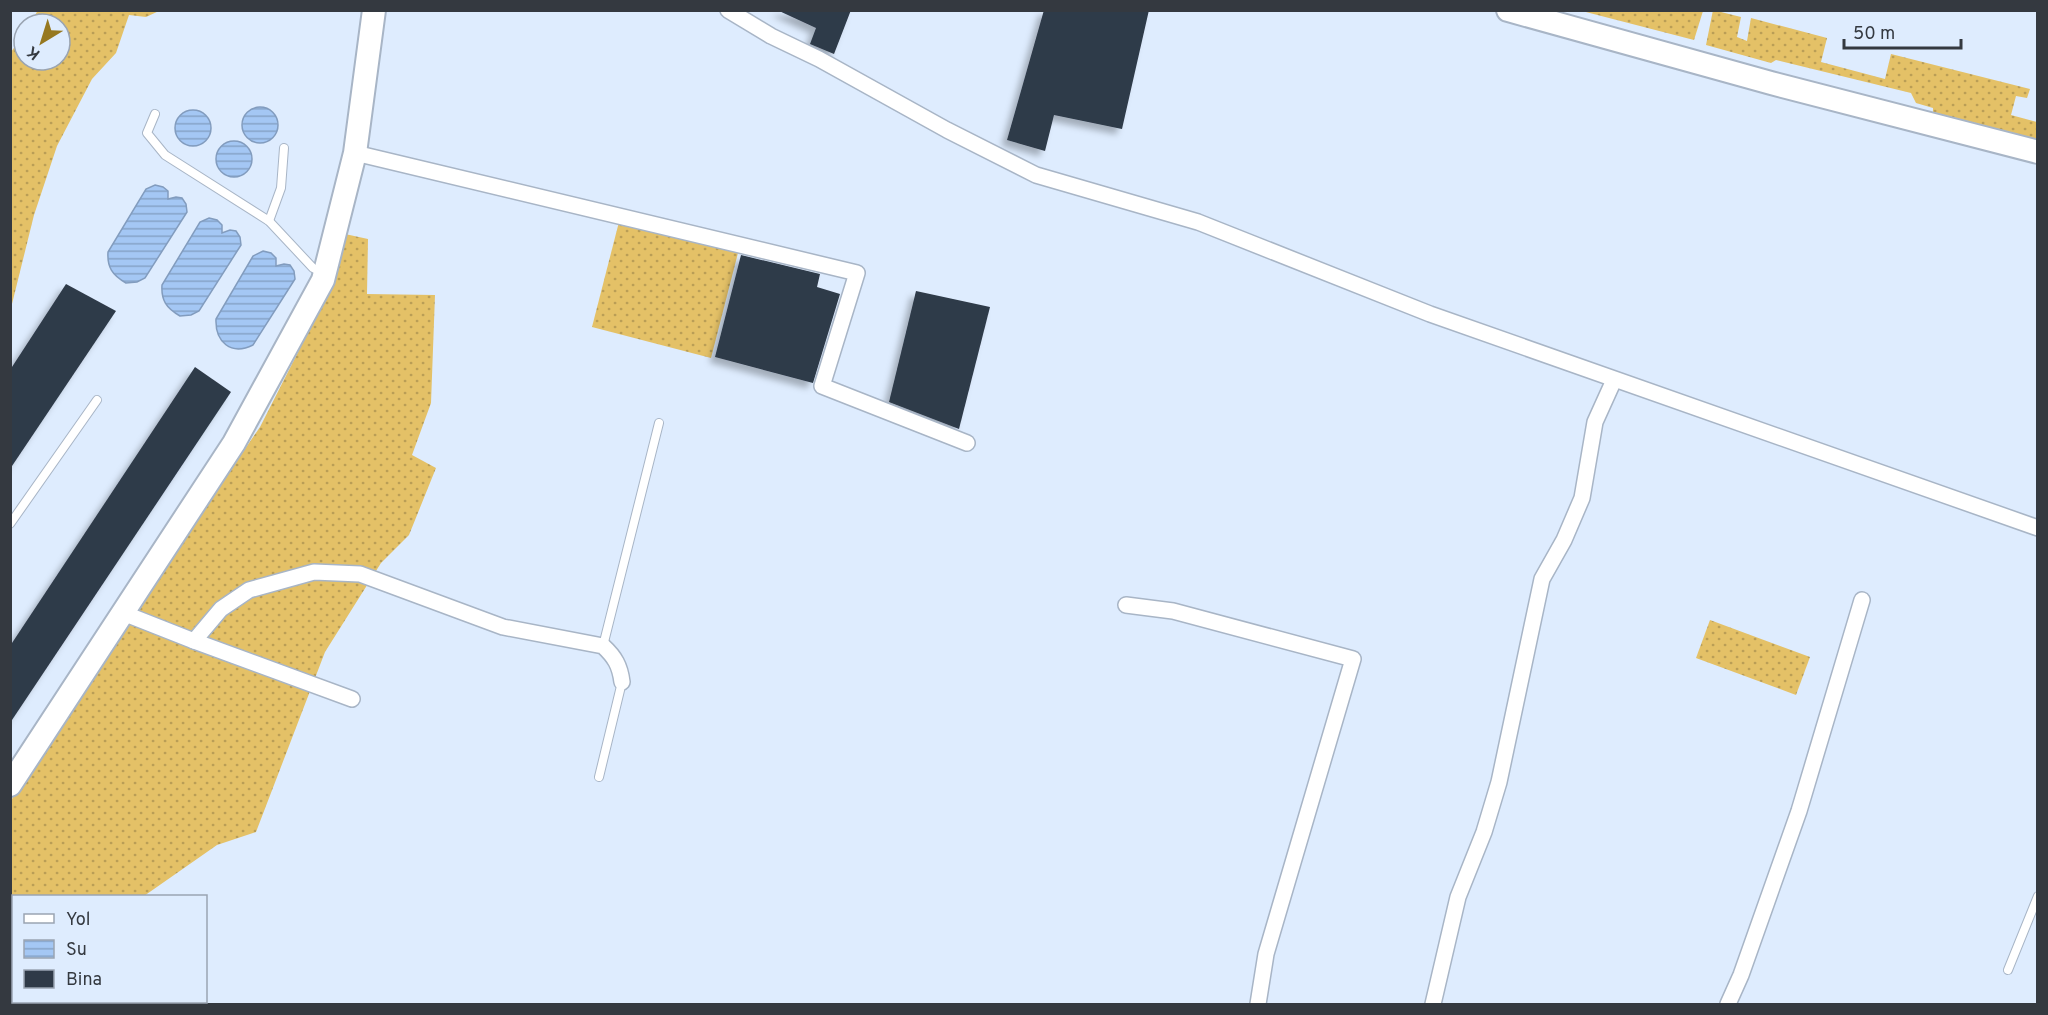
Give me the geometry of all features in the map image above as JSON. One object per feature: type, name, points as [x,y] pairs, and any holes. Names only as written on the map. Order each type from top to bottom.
[{"type":"street","points":[[10,784],[234,443],[324,280],[355,153],[374,10]]},
{"type":"street","points":[[728,10],[771,36],[819,59],[947,130],[1036,175],[1198,222],[1430,314],[2037,528]]},
{"type":"street","points":[[1508,10],[1771,83],[2037,152]]},
{"type":"street","points":[[355,153],[858,273],[822,386],[967,443]]},
{"type":"street","points":[[1433,1005],[1458,897],[1484,832],[1499,782],[1542,579],[1564,540],[1582,498],[1595,422],[1614,380]]},
{"type":"street","points":[[194,641],[221,609],[249,590],[314,572],[360,574],[503,627],[603,646],[614,656],[621,670],[622,682]]},
{"type":"street","points":[[1728,1005],[1741,975],[1799,811],[1862,600]]},
{"type":"street","points":[[1126,605],[1173,611],[1353,659],[1266,954],[1258,1005]]},
{"type":"street","points":[[123,613],[352,699]]},
{"type":"lane","points":[[155,114],[147,133],[165,155],[269,221],[313,268],[325,274]]},
{"type":"lane","points":[[269,221],[281,188],[284,148]]},
{"type":"lane","points":[[10,524],[97,400]]},
{"type":"lane","points":[[603,646],[659,423]]},
{"type":"lane","points":[[598,777],[622,682]]},
{"type":"lane","points":[[2008,970],[2037,896]]},
{"type":"shaded area","points":[[38,10],[159,11],[146,17],[129,15],[116,53],[92,79],[57,146],[34,215],[11,308],[11,52],[12,72],[72,72],[72,12],[37,12]]},
{"type":"shaded area","points":[[1713,10],[1741,17],[1737,37],[1747,41],[1751,18],[1827,38],[1821,62],[1885,79],[1891,54],[2030,89],[2027,98],[2016,96],[2011,115],[2037,122],[2037,139],[1933,112],[1933,108],[1916,103],[1911,93],[1776,60],[1771,63],[1706,45]]},
{"type":"shaded area","points":[[1582,11],[1703,11],[1694,40]]},
{"type":"shaded area","points":[[620,218],[739,249],[711,358],[592,327]]},
{"type":"shaded area","points":[[345,234],[368,239],[367,294],[435,295],[431,403],[412,455],[436,468],[409,535],[381,563],[325,652],[256,832],[217,845],[145,895],[12,895],[12,927],[10,926],[10,802],[127,622],[260,427],[326,297]]},
{"type":"shaded area","points":[[1710,620],[1810,657],[1796,695],[1696,658]]},
{"type":"water","points":[[260,107],[273,112],[278,125],[273,138],[260,143],[247,138],[242,125],[247,112]]},
{"type":"water","points":[[193,110],[206,115],[211,128],[206,141],[193,146],[180,141],[175,128],[180,115]]},
{"type":"water","points":[[234,141],[247,146],[252,159],[247,172],[234,177],[221,172],[216,159],[221,146]]},
{"type":"water","points":[[155,185],[168,191],[168,199],[182,198],[187,212],[145,278],[137,282],[126,283],[111,270],[108,252],[146,189]]},
{"type":"water","points":[[209,218],[217,220],[222,225],[222,233],[230,230],[236,231],[241,245],[199,311],[191,315],[180,316],[165,303],[162,285],[200,222]]},
{"type":"water","points":[[263,251],[271,253],[276,258],[276,266],[290,265],[295,279],[253,345],[238,349],[231,348],[221,340],[216,327],[216,319],[253,256]]},
{"type":"building","points":[[777,10],[851,10],[834,54],[810,44],[816,28]]},
{"type":"building","points":[[1044,10],[1149,10],[1122,129],[1054,115],[1045,151],[1007,140]]},
{"type":"building","points":[[741,255],[820,274],[817,287],[840,294],[813,383],[715,357]]},
{"type":"building","points":[[66,284],[116,311],[10,469],[10,370]]},
{"type":"building","points":[[916,291],[990,307],[959,429],[889,402]]},
{"type":"building","points":[[195,367],[231,392],[10,723],[10,646]]}]
